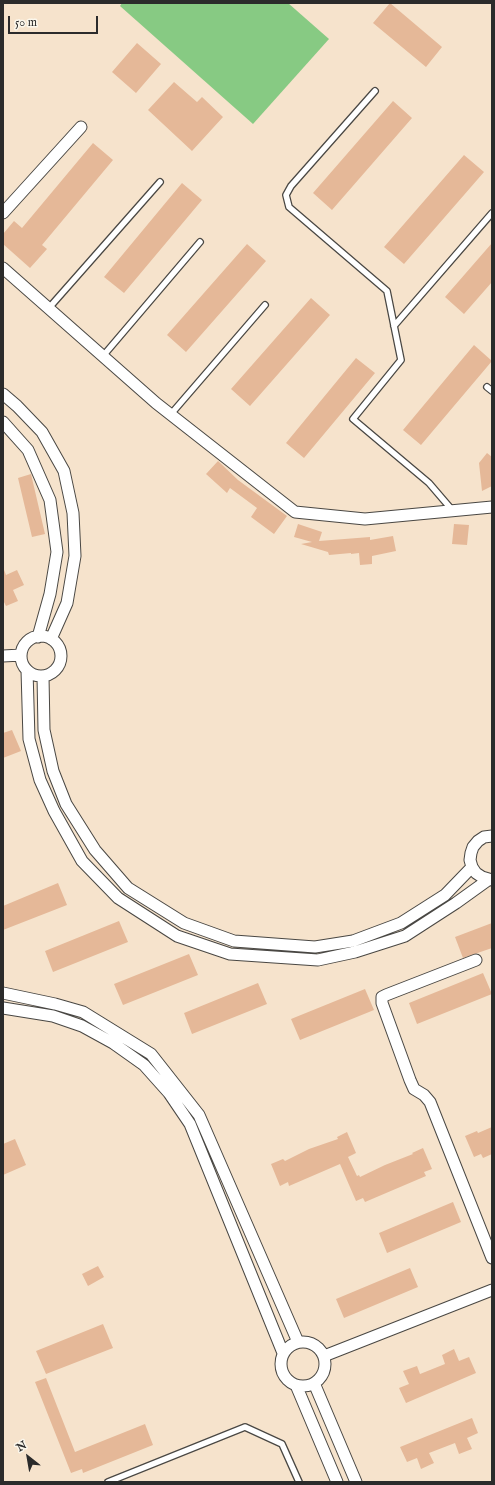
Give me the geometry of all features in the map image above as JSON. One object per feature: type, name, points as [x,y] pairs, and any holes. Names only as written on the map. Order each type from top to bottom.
[{"type":"street","points":[[3,213],[81,127]]},
{"type":"street","points":[[3,268],[48,309],[171,414],[295,512],[365,519],[492,507]]},
{"type":"street","points":[[3,394],[42,432],[64,471],[73,513],[76,556],[66,603],[51,639]]},
{"type":"street","points":[[3,422],[28,450],[50,500],[57,552],[50,594],[38,637]]},
{"type":"street","points":[[27,670],[32,674],[43,676],[54,671],[61,661],[61,654],[59,648],[51,639],[38,637],[32,639],[23,648],[22,660],[27,670],[30,739],[40,780],[54,811],[82,861],[118,898],[177,936],[230,954],[318,960],[355,952],[405,936],[490,880]]},
{"type":"street","points":[[3,656],[22,655]]},
{"type":"street","points":[[43,676],[44,730],[53,771],[66,804],[95,850],[128,888],[184,924],[234,941],[315,947],[353,941],[400,923],[445,895],[472,867]]},
{"type":"street","points":[[490,880],[476,873],[470,860],[473,847],[478,841],[484,837],[492,836]]},
{"type":"street","points":[[476,960],[386,995],[382,997],[382,1003],[414,1089],[424,1095],[430,1102],[492,1258]]},
{"type":"street","points":[[3,992],[84,1012],[151,1054],[199,1115],[298,1342]]},
{"type":"street","points":[[3,1008],[53,1016],[82,1026],[112,1043],[144,1065],[169,1093],[190,1124],[283,1353]]},
{"type":"street","points":[[324,1356],[492,1290]]},
{"type":"street","points":[[296,1385],[308,1385],[314,1383],[324,1372],[324,1356],[320,1350],[310,1342],[298,1342],[292,1344],[283,1353],[281,1360],[282,1373],[287,1379],[296,1385],[337,1482]]},
{"type":"street","points":[[314,1383],[356,1482]]},
{"type":"lane","points":[[375,91],[291,186],[286,195],[289,208],[387,292],[401,360],[353,419],[429,483],[453,511]]},
{"type":"lane","points":[[48,309],[160,182]]},
{"type":"lane","points":[[394,326],[492,213]]},
{"type":"lane","points":[[103,356],[200,242]]},
{"type":"lane","points":[[171,414],[265,305]]},
{"type":"lane","points":[[108,1482],[245,1427],[282,1444],[299,1482]]},
{"type":"green space","points":[[122,3],[288,3],[329,39],[253,124],[120,6]]},
{"type":"building","points":[[390,3],[442,47],[426,67],[373,23]]},
{"type":"building","points":[[137,43],[161,64],[136,93],[112,72]]},
{"type":"building","points":[[174,82],[197,102],[202,97],[223,117],[192,151],[148,110]]},
{"type":"building","points":[[393,101],[412,118],[332,210],[313,193]]},
{"type":"building","points":[[93,143],[113,160],[42,245],[47,249],[30,268],[3,244],[3,234],[14,221],[22,228]]},
{"type":"building","points":[[464,155],[484,172],[404,264],[384,247]]},
{"type":"building","points":[[182,183],[202,200],[124,293],[104,277]]},
{"type":"building","points":[[492,243],[492,282],[464,314],[445,297]]},
{"type":"building","points":[[247,244],[266,261],[186,352],[167,335]]},
{"type":"building","points":[[311,298],[330,315],[250,406],[231,389]]},
{"type":"building","points":[[474,345],[492,361],[421,445],[403,430]]},
{"type":"building","points":[[356,358],[375,373],[304,458],[286,443]]},
{"type":"building","points":[[487,453],[492,457],[492,486],[482,491],[479,463]]},
{"type":"building","points":[[218,461],[238,480],[287,516],[274,534],[251,517],[257,508],[230,488],[227,493],[206,474]]},
{"type":"building","points":[[31,474],[45,534],[32,537],[18,478]]},
{"type":"building","points":[[298,524],[322,532],[319,541],[370,537],[370,540],[393,536],[396,551],[372,556],[372,564],[360,565],[359,553],[329,555],[328,552],[301,544],[312,542],[294,537]]},
{"type":"building","points":[[454,524],[469,525],[467,545],[452,544]]},
{"type":"building","points":[[3,567],[6,575],[17,570],[24,585],[13,590],[18,601],[6,606],[3,600]]},
{"type":"building","points":[[12,730],[21,751],[3,758],[3,733]]},
{"type":"building","points":[[58,883],[67,905],[3,930],[3,906]]},
{"type":"building","points":[[119,921],[128,942],[53,972],[45,951]]},
{"type":"building","points":[[492,923],[492,948],[463,958],[455,937]]},
{"type":"building","points":[[189,954],[198,975],[123,1005],[114,984]]},
{"type":"building","points":[[483,973],[492,994],[417,1024],[409,1003]]},
{"type":"building","points":[[258,983],[267,1004],[192,1034],[184,1013]]},
{"type":"building","points":[[365,989],[374,1010],[300,1040],[291,1019]]},
{"type":"building","points":[[492,1127],[492,1154],[483,1158],[481,1154],[474,1157],[465,1136],[477,1131],[478,1133]]},
{"type":"building","points":[[347,1132],[356,1153],[348,1157],[357,1176],[359,1175],[360,1177],[413,1154],[412,1153],[423,1148],[432,1169],[424,1172],[426,1176],[365,1202],[363,1198],[356,1201],[340,1164],[289,1186],[288,1182],[280,1186],[271,1164],[283,1159],[285,1161],[309,1149],[338,1139],[337,1137]]},
{"type":"building","points":[[15,1139],[26,1165],[3,1175],[3,1144]]},
{"type":"building","points":[[453,1202],[461,1222],[387,1253],[379,1233]]},
{"type":"building","points":[[98,1266],[104,1277],[88,1286],[82,1274]]},
{"type":"building","points":[[410,1268],[418,1287],[344,1318],[336,1299]]},
{"type":"building","points":[[103,1324],[113,1348],[46,1374],[36,1351]]},
{"type":"building","points":[[454,1349],[459,1361],[469,1357],[476,1373],[406,1403],[399,1388],[409,1384],[403,1371],[417,1366],[420,1374],[445,1364],[442,1355]]},
{"type":"building","points":[[46,1378],[75,1452],[145,1424],[153,1445],[83,1473],[82,1469],[71,1473],[35,1382]]},
{"type":"building","points":[[472,1418],[478,1433],[467,1438],[472,1449],[459,1454],[455,1443],[429,1453],[434,1463],[421,1469],[417,1458],[407,1462],[400,1447]]}]
